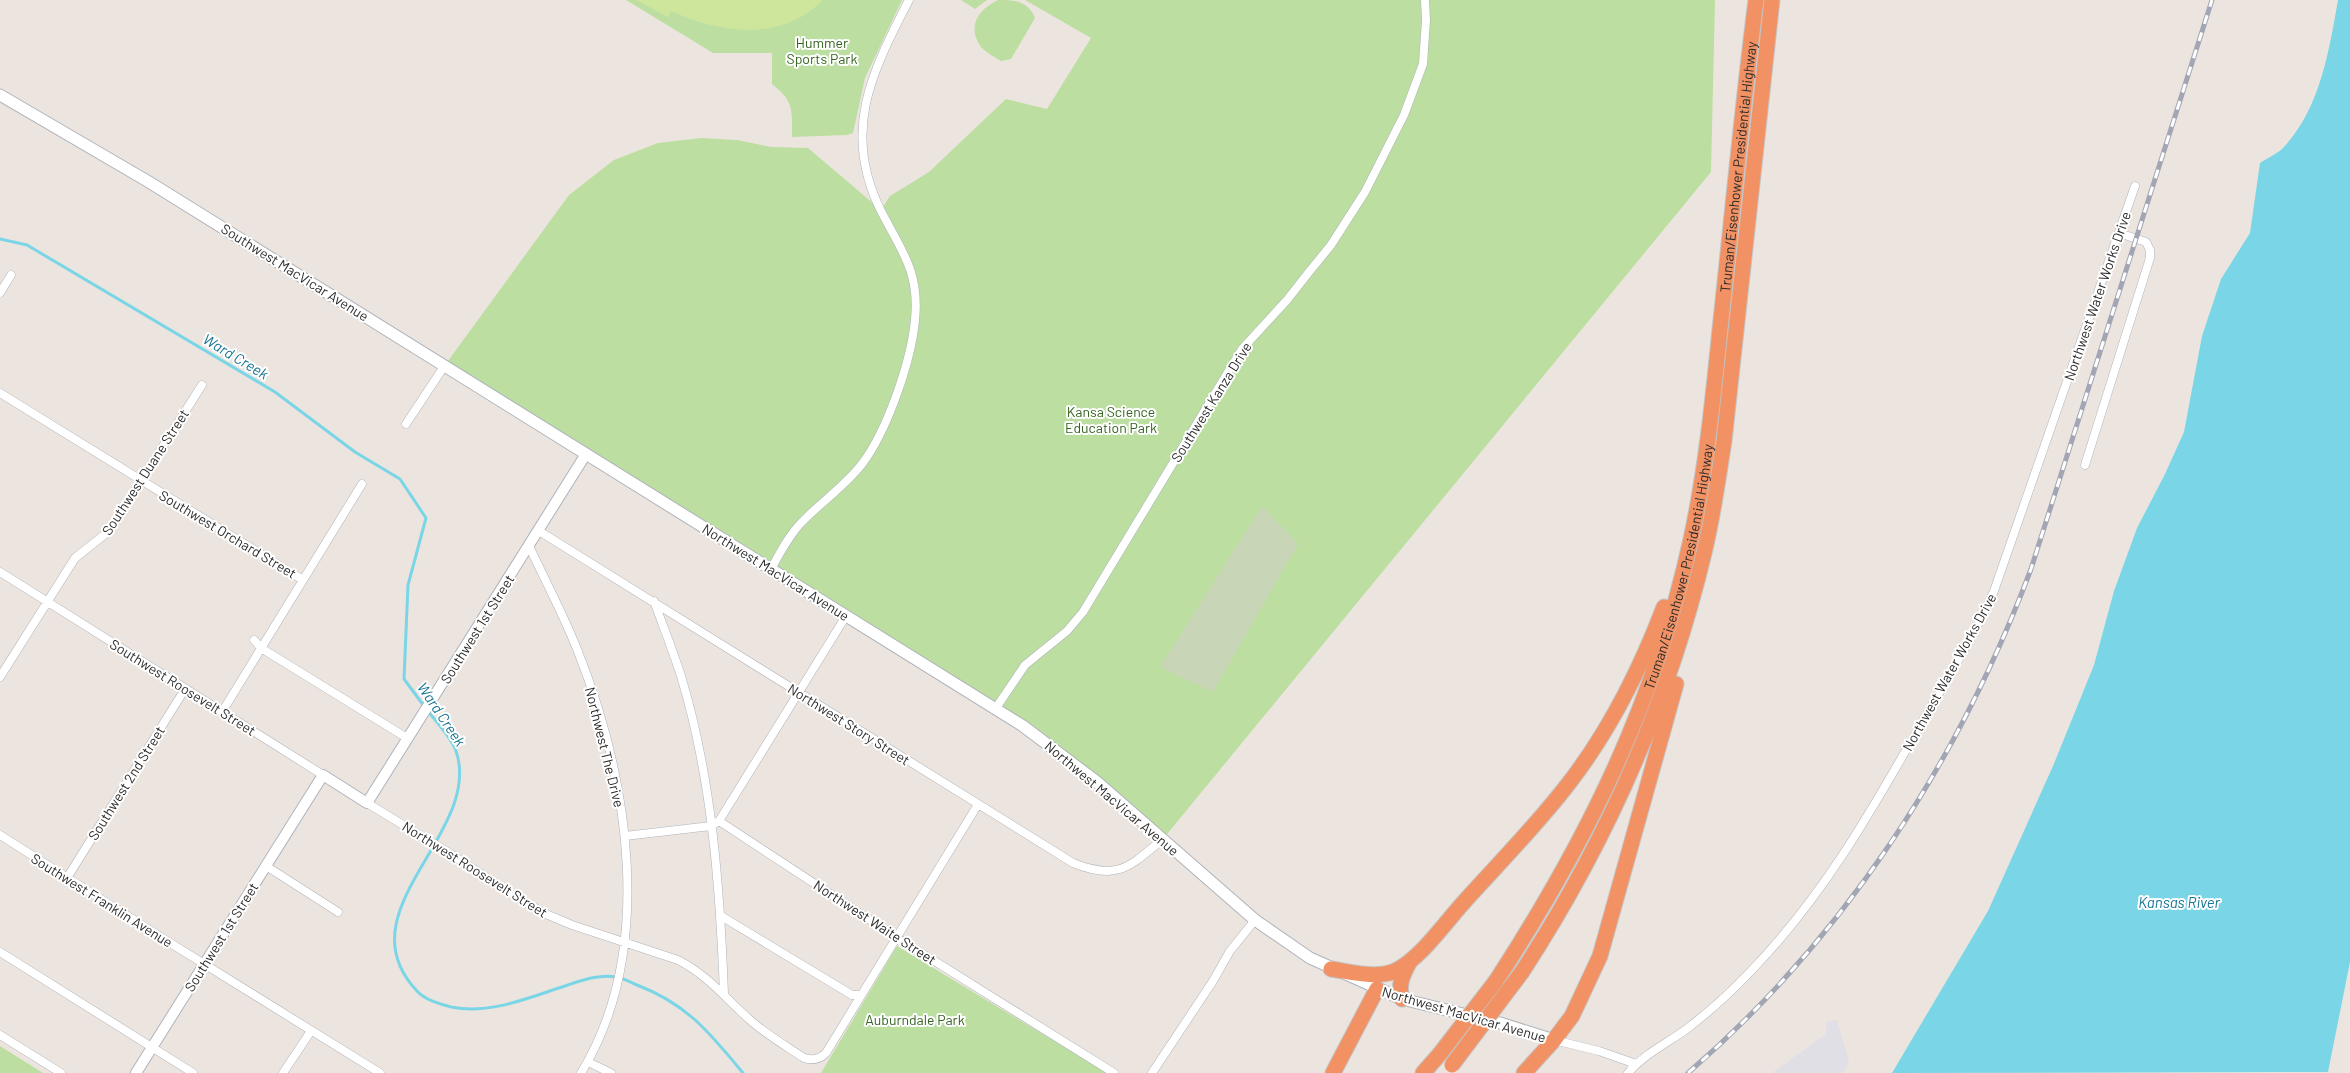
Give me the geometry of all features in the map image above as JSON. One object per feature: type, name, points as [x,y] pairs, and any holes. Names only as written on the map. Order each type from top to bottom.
[{"type":"highway","name":"Truman/Eisenhower Presidential Highway","points":[[1423,1073],[1440,1055],[1496,981],[1536,920],[1570,861],[1622,755],[1662,646],[1678,593],[1696,514],[1712,402],[1756,0]]},
{"type":"highway","name":"Truman/Eisenhower Presidential Highway","points":[[1448,1069],[1522,972],[1559,912],[1616,807],[1666,687],[1694,593],[1713,511],[1724,441],[1772,0]]},
{"type":"highway","points":[[1331,969],[1380,974],[1396,970],[1408,963],[1550,806],[1575,775],[1602,734],[1644,657],[1696,514]]},
{"type":"highway","points":[[1524,1073],[1554,1040],[1572,1016],[1587,986],[1603,945],[1683,657],[1694,593]]},
{"type":"highway","points":[[1402,999],[1400,981],[1408,963]]},
{"type":"highway","points":[[1333,1073],[1377,989]]},
{"type":"main road","name":"Southwest MacVicar Avenue","points":[[0,95],[150,182],[586,454]]},
{"type":"main road","name":"Northwest MacVicar Avenue","points":[[586,454],[996,708],[1097,782],[1255,920],[1290,945],[1331,969],[1402,999],[1500,1023],[1554,1040]]},
{"type":"street","points":[[771,569],[800,523],[839,490],[866,458],[882,432],[901,380],[911,345],[915,321],[914,286],[901,246],[881,211],[868,178],[862,140],[867,97],[874,69],[908,0]]},
{"type":"street","name":"Southwest Kanza Drive","points":[[996,708],[1025,665],[1067,630],[1083,612],[1242,349],[1287,300],[1315,265],[1365,192],[1404,115],[1423,64],[1426,20],[1424,0]]},
{"type":"street","name":"Northwest Water Works Drive","points":[[1628,1073],[1636,1064],[1711,1010],[1752,970],[1827,880],[1869,816],[1991,598],[2135,186]]},
{"type":"street","points":[[2086,465],[2150,258],[2150,250],[2146,242],[2119,233]]},
{"type":"street","points":[[0,293],[11,275]]},
{"type":"street","points":[[406,424],[445,365]]},
{"type":"street","name":"Southwest Duane Street","points":[[0,677],[75,558],[109,531],[202,385]]},
{"type":"street","name":"Southwest Orchard Street","points":[[0,393],[303,580]]},
{"type":"street","name":"Southwest 1st Street","points":[[366,803],[586,454]]},
{"type":"street","points":[[222,712],[362,484]]},
{"type":"street","name":"Northwest Story Street","points":[[539,531],[654,601],[714,641],[977,806],[1073,863],[1100,871],[1126,868],[1162,839]]},
{"type":"street","name":"Northwest The Drive","points":[[529,546],[577,648],[595,699],[613,767],[625,836],[626,888],[622,958],[614,1000],[602,1034],[582,1073]]},
{"type":"street","name":"Southwest Roosevelt Street","points":[[0,572],[366,803]]},
{"type":"street","points":[[654,601],[681,676],[704,772],[721,916],[724,994]]},
{"type":"street","points":[[625,836],[711,826],[719,821],[846,616]]},
{"type":"street","points":[[254,640],[261,648],[407,738]]},
{"type":"street","name":"Southwest 2nd Street","points":[[66,878],[186,689]]},
{"type":"street","name":"Southwest 1st Street","points":[[136,1073],[323,775]]},
{"type":"street","name":"Northwest Roosevelt Street","points":[[366,803],[451,854],[518,900],[546,914],[624,943],[678,960],[708,979],[748,1018],[770,1036],[804,1058],[816,1059],[826,1053],[861,995]]},
{"type":"street","points":[[721,916],[852,995],[861,995],[977,806]]},
{"type":"street","name":"Northwest Waite Street","points":[[719,821],[896,937],[1114,1073]]},
{"type":"street","name":"Southwest Franklin Avenue","points":[[0,835],[203,964],[380,1073]]},
{"type":"street","points":[[266,866],[338,912]]},
{"type":"street","points":[[1152,1073],[1230,951],[1255,920]]},
{"type":"street","points":[[0,952],[193,1073]]},
{"type":"street","points":[[283,1073],[311,1030]]},
{"type":"street","points":[[0,1035],[61,1073]]},
{"type":"street","name":"Northwest MacVicar Avenue","points":[[1554,1040],[1599,1051],[1636,1064]]},
{"type":"street","points":[[588,1062],[611,1073]]},
{"type":"shaded area","points":[[1837,1020],[1849,1062],[1843,1073],[1772,1073],[1826,1034],[1826,1022]]},
{"type":"green space","name":"Hummer Sports Park","points":[[626,0],[902,0],[865,78],[853,133],[847,135],[792,137],[792,120],[788,101],[772,84],[772,53],[713,53]]},
{"type":"green space","points":[[636,0],[823,0],[789,23],[770,28],[750,30],[710,25],[671,11],[668,17]]},
{"type":"green space","points":[[961,0],[987,0],[975,9]]},
{"type":"green space","points":[[998,0],[1010,0],[1025,5],[1035,18],[1011,59],[1001,61],[981,47],[975,32],[975,25],[980,13]]},
{"type":"green space","name":"Kansa Science Education Park","points":[[1025,0],[1715,0],[1711,172],[1163,839],[996,708],[445,365],[569,195],[614,160],[658,143],[701,138],[737,140],[771,147],[808,148],[881,210],[890,196],[929,172],[1006,99],[1047,109],[1091,38]]},
{"type":"green space","points":[[1262,506],[1298,544],[1213,692],[1160,667]]},
{"type":"green space","name":"Auburndale Park","points":[[897,946],[1107,1073],[821,1073]]},
{"type":"green space","points":[[0,1046],[43,1073],[0,1073]]},
{"type":"water","name":"Kansas River","points":[[2338,0],[2350,0],[2350,962],[2328,1072],[1892,1073],[1988,911],[2053,766],[2094,665],[2114,591],[2137,528],[2184,432],[2202,336],[2221,279],[2250,233],[2260,163],[2283,148],[2296,133],[2306,116],[2321,78]]},
{"type":"waterway","name":"Ward Creek","points":[[0,239],[27,245],[275,392],[355,452],[400,479],[426,518],[408,585],[404,679],[424,706]]},
{"type":"waterway","name":"Ward Creek","points":[[428,711],[454,746],[459,782],[451,812],[403,902],[395,931],[398,961],[417,991],[428,999],[447,1006],[481,1009],[510,1004],[592,978],[604,976],[619,978],[655,993],[684,1011],[720,1045],[743,1073]]},
{"type":"railway","points":[[1688,1073],[1745,1020],[1797,964],[1846,905],[1891,842],[1932,777],[1969,710],[2002,640],[2031,569],[2212,0]]}]
